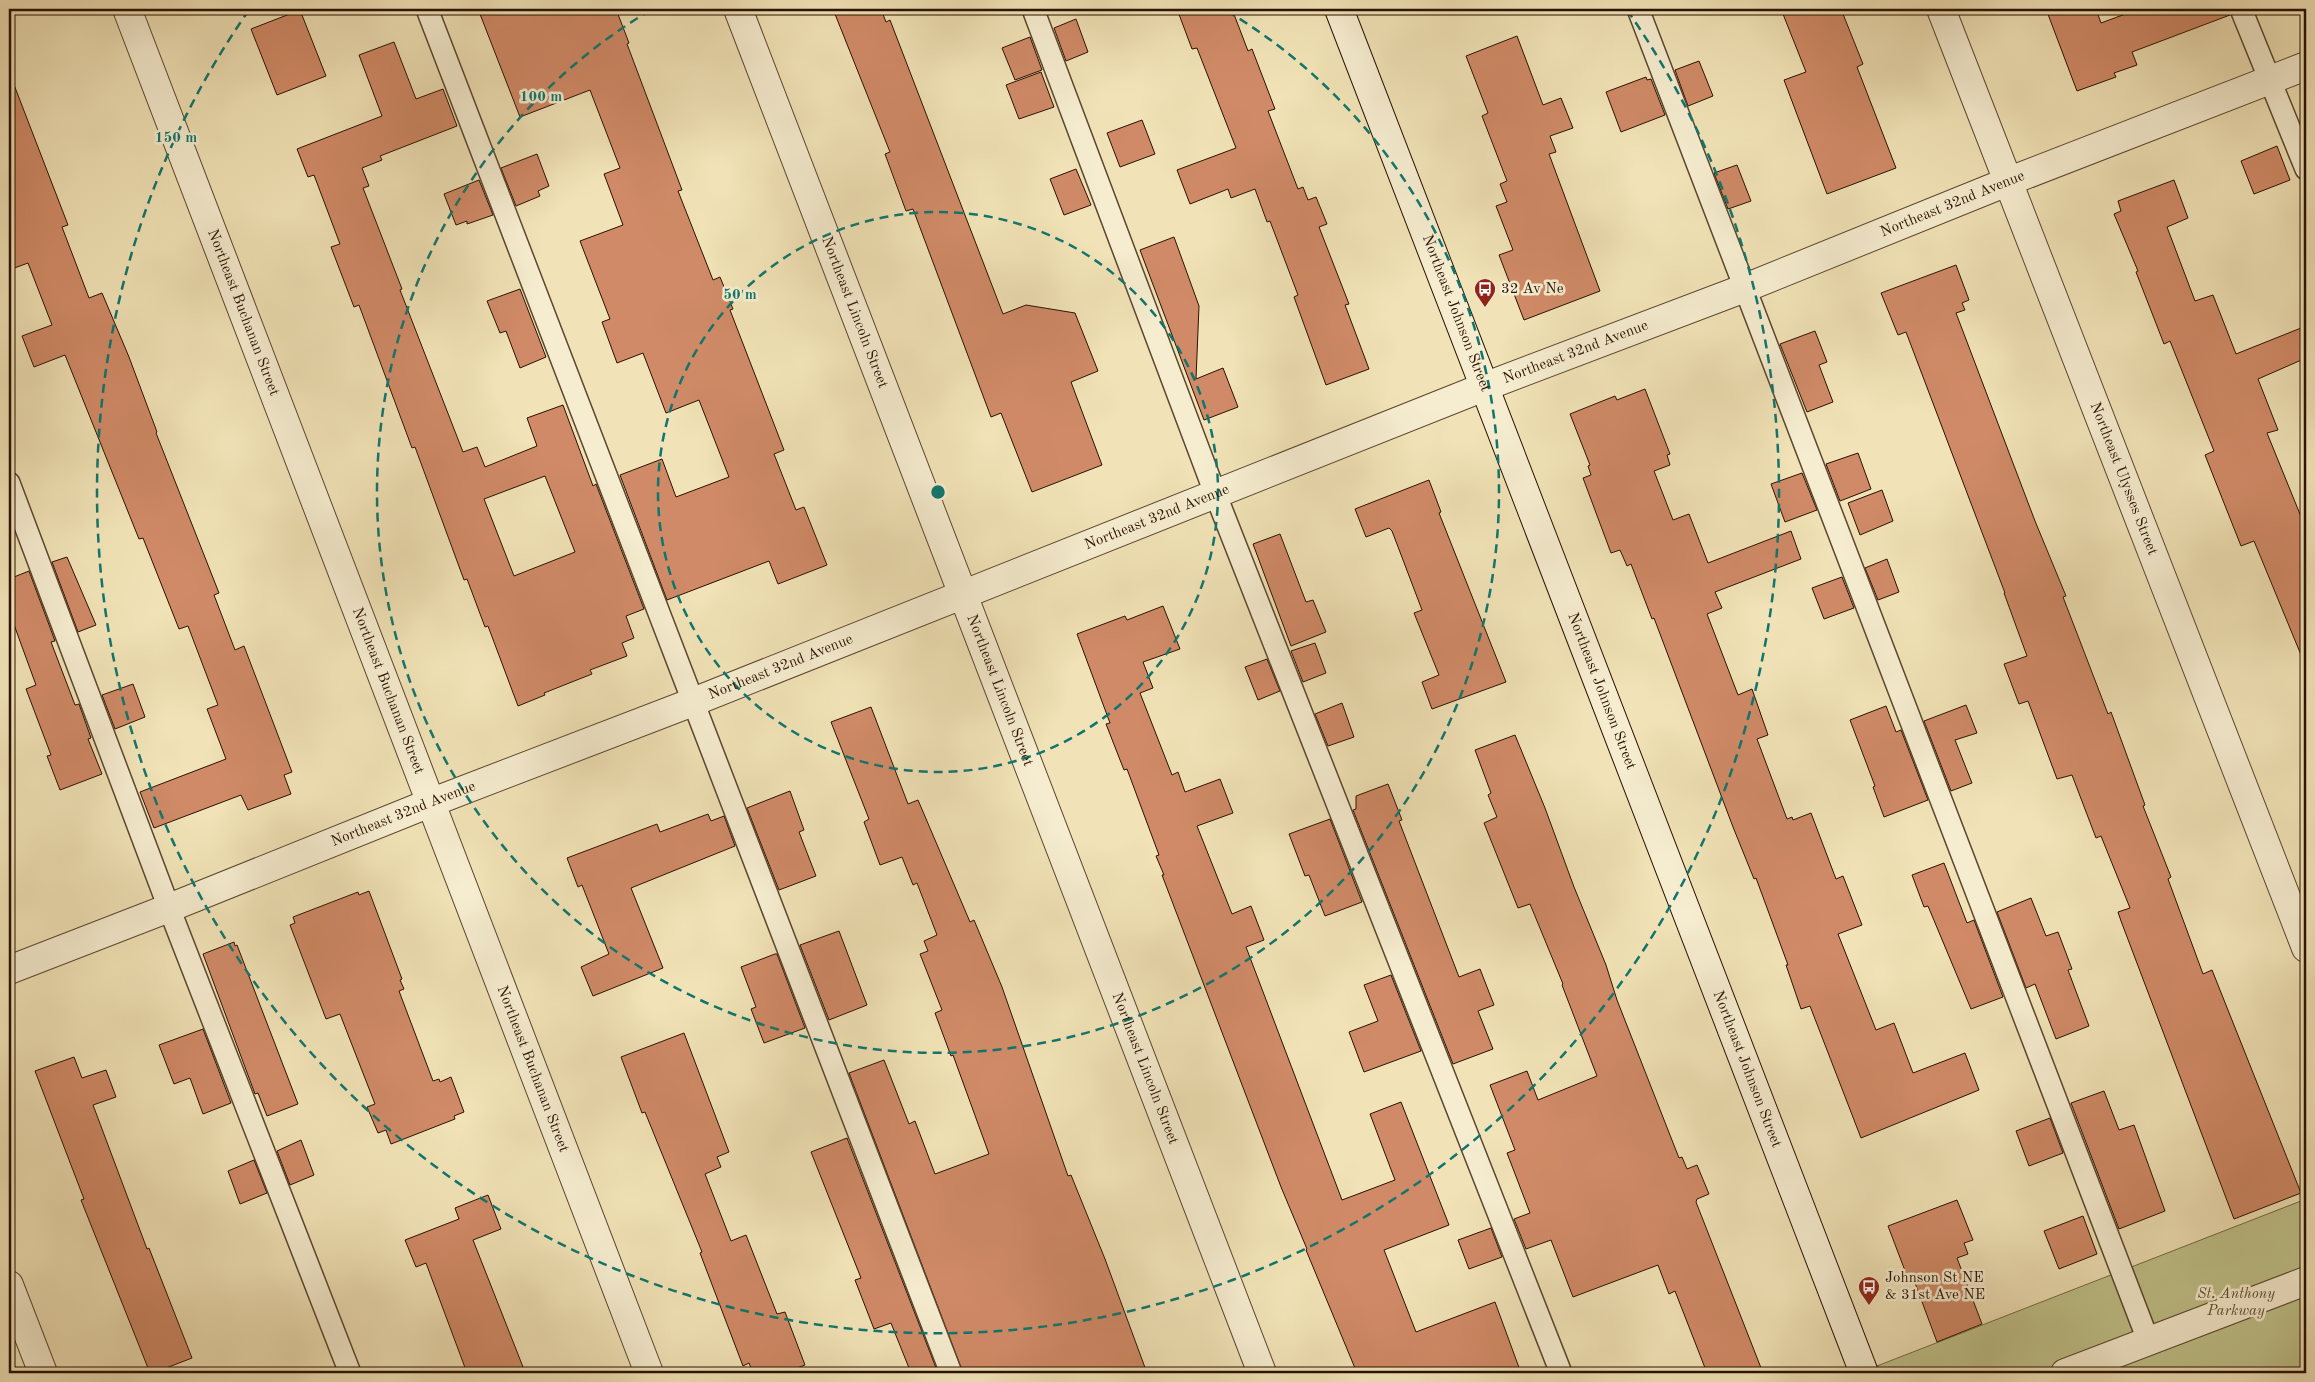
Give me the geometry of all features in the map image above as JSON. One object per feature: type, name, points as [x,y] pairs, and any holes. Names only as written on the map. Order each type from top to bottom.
[{"type":"street","name":"Northeast Buchanan Street","points":[[126,9],[649,1373]]},
{"type":"street","name":"Northeast Lincoln Street","points":[[738,9],[1262,1373]]},
{"type":"street","name":"Northeast Johnson Street","points":[[1338,9],[1864,1373]]},
{"type":"street","name":"Northeast Ulysses Street","points":[[1941,9],[2306,948]]},
{"type":"street","name":"Northeast 32nd Avenue","points":[[9,970],[169,908],[430,802],[693,702],[962,593],[1484,387],[1745,288],[2007,182],[2306,66]]},
{"type":"street","points":[[2065,1373],[2306,1281]]},
{"type":"street","points":[[9,1285],[43,1373]]},
{"type":"lane","points":[[428,9],[951,1373]]},
{"type":"lane","points":[[1033,9],[1215,493],[1561,1373]]},
{"type":"lane","points":[[1638,9],[2148,1340]]},
{"type":"lane","points":[[2241,9],[2268,81],[2289,125],[2306,169]]},
{"type":"lane","points":[[9,483],[169,908],[350,1373]]},
{"type":"green space","name":"St. Anthony Parkway","points":[[2306,1199],[2306,1373],[1859,1373]]},
{"type":"building","points":[[478,9],[616,9],[629,43],[627,44],[682,190],[678,191],[713,280],[720,277],[733,309],[730,310],[784,450],[774,454],[796,510],[804,507],[827,565],[778,584],[769,561],[667,600],[620,475],[662,459],[676,497],[729,477],[699,400],[666,413],[643,353],[617,363],[602,322],[610,319],[580,241],[623,225],[604,174],[620,168],[590,90],[520,117]]},
{"type":"building","points":[[833,9],[881,9],[886,22],[890,20],[1003,314],[1026,305],[1075,313],[1098,371],[1071,382],[1102,465],[1032,492],[1001,413],[991,417],[913,209],[906,211],[885,154],[890,152]]},
{"type":"building","points":[[1177,9],[1232,9],[1248,51],[1252,49],[1275,109],[1268,111],[1298,189],[1303,187],[1308,200],[1316,197],[1327,224],[1319,227],[1349,304],[1345,305],[1369,369],[1326,385],[1294,297],[1298,295],[1270,221],[1267,222],[1255,189],[1231,198],[1228,189],[1190,204],[1177,170],[1236,148],[1197,48],[1192,49]]},
{"type":"building","points":[[1781,9],[1841,9],[1863,64],[1857,67],[1896,168],[1827,194],[1784,80],[1806,72]]},
{"type":"building","points":[[2046,9],[2096,9],[2101,23],[2139,9],[2229,9],[2230,15],[2132,52],[2137,65],[2114,73],[2116,77],[2077,91]]},
{"type":"building","points":[[300,10],[326,76],[277,95],[251,29]]},
{"type":"building","points":[[1076,19],[1088,52],[1066,61],[1054,28]]},
{"type":"building","points":[[1517,36],[1543,105],[1561,98],[1573,128],[1550,136],[1556,152],[1549,154],[1600,291],[1524,320],[1499,255],[1513,250],[1496,206],[1507,202],[1500,184],[1507,181],[1482,116],[1488,113],[1466,56]]},
{"type":"building","points":[[1030,37],[1042,70],[1015,80],[1002,48]]},
{"type":"building","points":[[394,42],[416,99],[443,89],[457,126],[380,156],[382,160],[362,168],[369,186],[363,188],[402,289],[400,290],[463,452],[477,447],[485,467],[537,446],[527,418],[563,405],[593,486],[596,484],[644,609],[626,616],[634,638],[622,643],[627,656],[590,670],[592,674],[544,693],[545,695],[518,706],[488,626],[485,627],[467,579],[464,580],[415,447],[412,448],[359,305],[354,307],[331,247],[340,244],[314,175],[308,177],[297,149],[382,116],[359,55]],"holes":[[[545,476],[575,552],[514,576],[484,499]]]},
{"type":"building","points":[[1699,61],[1713,96],[1688,106],[1675,70]]},
{"type":"building","points":[[1041,72],[1054,107],[1019,119],[1006,85]]},
{"type":"building","points":[[9,77],[11,77],[68,225],[62,227],[89,298],[102,293],[129,357],[156,433],[219,593],[214,595],[235,650],[244,646],[292,772],[284,775],[291,794],[248,810],[241,795],[154,828],[140,792],[226,759],[207,709],[218,705],[188,626],[179,629],[143,538],[139,539],[65,355],[34,367],[22,336],[52,325],[28,263],[9,270]]},
{"type":"building","points":[[1646,77],[1647,80],[1651,79],[1665,115],[1621,132],[1606,92]]},
{"type":"building","points":[[1142,120],[1155,154],[1120,167],[1107,133]]},
{"type":"building","points":[[2277,146],[2290,180],[2254,194],[2241,161]]},
{"type":"building","points":[[537,154],[549,186],[538,191],[540,196],[516,206],[501,168]]},
{"type":"building","points":[[1737,165],[1751,201],[1728,209],[1714,173]]},
{"type":"building","points":[[1076,169],[1091,205],[1064,215],[1050,179]]},
{"type":"building","points":[[479,180],[493,215],[467,224],[467,221],[456,225],[444,194]]},
{"type":"building","points":[[2174,180],[2188,218],[2167,227],[2195,301],[2213,295],[2236,354],[2306,326],[2306,358],[2258,379],[2278,430],[2267,433],[2306,529],[2306,667],[2254,541],[2241,546],[2205,455],[2214,451],[2170,341],[2164,344],[2136,272],[2138,271],[2114,214],[2121,211],[2118,201]]},
{"type":"building","points":[[1174,237],[1199,306],[1196,379],[1223,368],[1238,407],[1204,420],[1140,250]]},
{"type":"building","points":[[1956,265],[1969,300],[1962,303],[1965,310],[1956,313],[2035,521],[2066,596],[2063,597],[2108,714],[2111,712],[2145,805],[2143,806],[2171,877],[2168,879],[2203,974],[2212,970],[2301,1193],[2234,1219],[2121,921],[2118,912],[2130,908],[2101,836],[2096,838],[2072,775],[2057,779],[2028,701],[2019,704],[2004,664],[2027,656],[1906,332],[1898,335],[1881,293]]},
{"type":"building","points":[[520,289],[546,357],[520,368],[506,331],[500,333],[487,301]]},
{"type":"building","points":[[1815,331],[1827,362],[1819,365],[1833,402],[1807,412],[1780,344]]},
{"type":"building","points":[[1645,389],[1670,454],[1667,455],[1670,465],[1654,471],[1673,520],[1689,514],[1708,563],[1791,531],[1801,559],[1715,592],[1722,608],[1707,614],[1738,695],[1752,689],[1768,735],[1757,739],[1787,819],[1792,817],[1793,820],[1811,813],[1836,879],[1843,876],[1862,925],[1838,934],[1876,1030],[1894,1023],[1913,1073],[1965,1053],[1979,1090],[1861,1138],[1810,1006],[1801,1009],[1786,965],[1788,965],[1756,878],[1754,879],[1733,827],[1654,618],[1652,619],[1631,564],[1627,566],[1620,550],[1611,553],[1583,478],[1591,475],[1588,466],[1590,465],[1570,414],[1615,396],[1617,400]]},
{"type":"building","points":[[1858,453],[1871,489],[1840,501],[1826,464]]},
{"type":"building","points":[[1802,473],[1817,510],[1785,522],[1771,484]]},
{"type":"building","points":[[1429,480],[1441,512],[1439,513],[1506,682],[1432,709],[1422,682],[1439,675],[1414,613],[1422,610],[1392,531],[1389,528],[1366,537],[1355,509]]},
{"type":"building","points":[[1882,490],[1893,521],[1860,535],[1848,503]]},
{"type":"building","points":[[1280,534],[1306,602],[1313,600],[1326,632],[1291,646],[1253,544]]},
{"type":"building","points":[[67,557],[96,625],[78,632],[52,562]]},
{"type":"building","points":[[1887,559],[1899,592],[1878,600],[1865,568]]},
{"type":"building","points":[[29,571],[55,641],[51,642],[75,705],[79,704],[91,738],[88,739],[102,774],[60,790],[47,756],[51,755],[26,689],[36,685],[9,611],[9,579]]},
{"type":"building","points":[[1842,577],[1854,608],[1824,619],[1812,588]]},
{"type":"building","points":[[1163,606],[1180,649],[1143,662],[1153,688],[1140,693],[1172,775],[1178,772],[1185,792],[1220,779],[1233,813],[1197,826],[1232,914],[1251,906],[1264,940],[1246,947],[1342,1200],[1395,1180],[1370,1114],[1401,1102],[1449,1225],[1384,1250],[1416,1332],[1495,1302],[1521,1373],[1357,1373],[1281,1187],[1162,875],[1164,875],[1156,856],[1159,855],[1127,769],[1124,770],[1106,724],[1110,723],[1077,634],[1125,616],[1127,620]]},
{"type":"building","points":[[1315,643],[1326,673],[1303,682],[1291,651]]},
{"type":"building","points":[[1267,659],[1280,691],[1258,700],[1245,667]]},
{"type":"building","points":[[133,684],[145,717],[115,729],[102,695]]},
{"type":"building","points":[[1342,703],[1354,737],[1328,746],[1315,714]]},
{"type":"building","points":[[1966,705],[1977,733],[1955,740],[1972,783],[1951,791],[1924,721]]},
{"type":"building","points":[[1886,706],[1896,732],[1901,730],[1928,800],[1884,817],[1873,787],[1875,786],[1850,720]]},
{"type":"building","points":[[871,707],[908,804],[918,800],[970,922],[974,920],[1002,987],[1068,1176],[1071,1175],[1105,1259],[1147,1373],[963,1373],[849,1073],[884,1060],[909,1124],[915,1121],[935,1174],[989,1154],[953,1055],[951,1056],[935,1013],[942,1010],[920,954],[928,951],[924,941],[937,935],[917,883],[913,885],[902,857],[880,865],[864,822],[869,819],[831,722]]},
{"type":"building","points":[[1515,735],[1606,965],[1617,1000],[1679,1158],[1682,1157],[1687,1169],[1697,1165],[1709,1194],[1697,1199],[1696,1202],[1763,1373],[1707,1373],[1675,1291],[1669,1294],[1658,1265],[1573,1297],[1551,1240],[1526,1249],[1514,1219],[1530,1213],[1507,1153],[1515,1150],[1490,1085],[1527,1071],[1538,1100],[1597,1076],[1563,984],[1530,904],[1518,908],[1484,823],[1497,817],[1488,795],[1491,793],[1475,750]]},
{"type":"building","points":[[1388,784],[1402,820],[1399,821],[1459,977],[1480,969],[1494,1005],[1478,1011],[1493,1049],[1453,1064],[1353,810],[1356,809],[1356,796]]},
{"type":"building","points":[[790,791],[804,830],[799,832],[816,876],[779,890],[747,808]]},
{"type":"building","points":[[708,814],[711,821],[724,816],[735,846],[631,888],[663,968],[593,996],[581,967],[609,954],[582,885],[578,887],[567,858],[657,824],[660,832]]},
{"type":"building","points":[[1330,819],[1362,902],[1325,916],[1309,875],[1305,876],[1289,834]]},
{"type":"building","points":[[1944,863],[1967,923],[1974,920],[2003,997],[1971,1009],[1928,906],[1924,907],[1912,875]]},
{"type":"building","points":[[369,891],[402,979],[400,980],[404,989],[399,991],[433,1081],[439,1079],[440,1082],[451,1077],[464,1112],[454,1116],[455,1119],[391,1144],[386,1130],[378,1133],[367,1107],[375,1104],[340,1014],[326,1019],[290,925],[295,923],[293,917],[358,892],[359,895]]},
{"type":"building","points":[[2031,898],[2046,936],[2058,932],[2072,969],[2068,970],[2089,1026],[2056,1039],[2035,984],[2026,988],[1997,912]]},
{"type":"building","points":[[839,931],[867,1005],[829,1020],[800,945]]},
{"type":"building","points":[[234,942],[235,946],[237,945],[298,1104],[267,1116],[258,1093],[255,1094],[203,954]]},
{"type":"building","points":[[777,954],[805,1028],[764,1043],[751,1009],[756,1007],[741,967]]},
{"type":"building","points":[[1391,975],[1421,1051],[1364,1072],[1349,1032],[1378,1021],[1364,985]]},
{"type":"building","points":[[203,1029],[231,1103],[203,1114],[190,1078],[174,1084],[159,1045]]},
{"type":"building","points":[[684,1033],[729,1152],[717,1157],[721,1167],[705,1174],[731,1241],[746,1235],[777,1314],[785,1312],[805,1365],[784,1373],[753,1373],[749,1363],[743,1366],[700,1253],[702,1252],[645,1112],[642,1113],[621,1057]]},
{"type":"building","points":[[74,1057],[82,1078],[106,1070],[116,1097],[93,1105],[147,1249],[149,1248],[192,1358],[153,1373],[150,1373],[81,1200],[84,1199],[35,1071]]},
{"type":"building","points":[[2104,1091],[2119,1130],[2134,1125],[2165,1211],[2119,1229],[2071,1103]]},
{"type":"building","points":[[2050,1118],[2063,1153],[2029,1166],[2016,1131]]},
{"type":"building","points":[[847,1138],[938,1373],[911,1373],[891,1323],[874,1329],[855,1280],[861,1278],[811,1152]]},
{"type":"building","points":[[301,1140],[314,1175],[290,1185],[277,1151]]},
{"type":"building","points":[[254,1160],[267,1193],[240,1204],[228,1171]]},
{"type":"building","points":[[488,1195],[501,1229],[473,1240],[523,1367],[506,1373],[467,1373],[426,1263],[416,1267],[405,1240],[459,1219],[455,1208]]},
{"type":"building","points":[[1957,1200],[1973,1240],[1964,1243],[1968,1254],[1957,1258],[1982,1324],[1937,1342],[1912,1275],[1907,1276],[1888,1226]]},
{"type":"building","points":[[2083,1216],[2097,1254],[2059,1269],[2044,1231]]},
{"type":"building","points":[[1491,1228],[1502,1257],[1469,1269],[1458,1240]]},
{"type":"place","name":"32 Av Ne","points":[[1485,308]]},
{"type":"place","name":"Johnson St NE & 31st Ave NE","points":[[1869,1306]]}]
